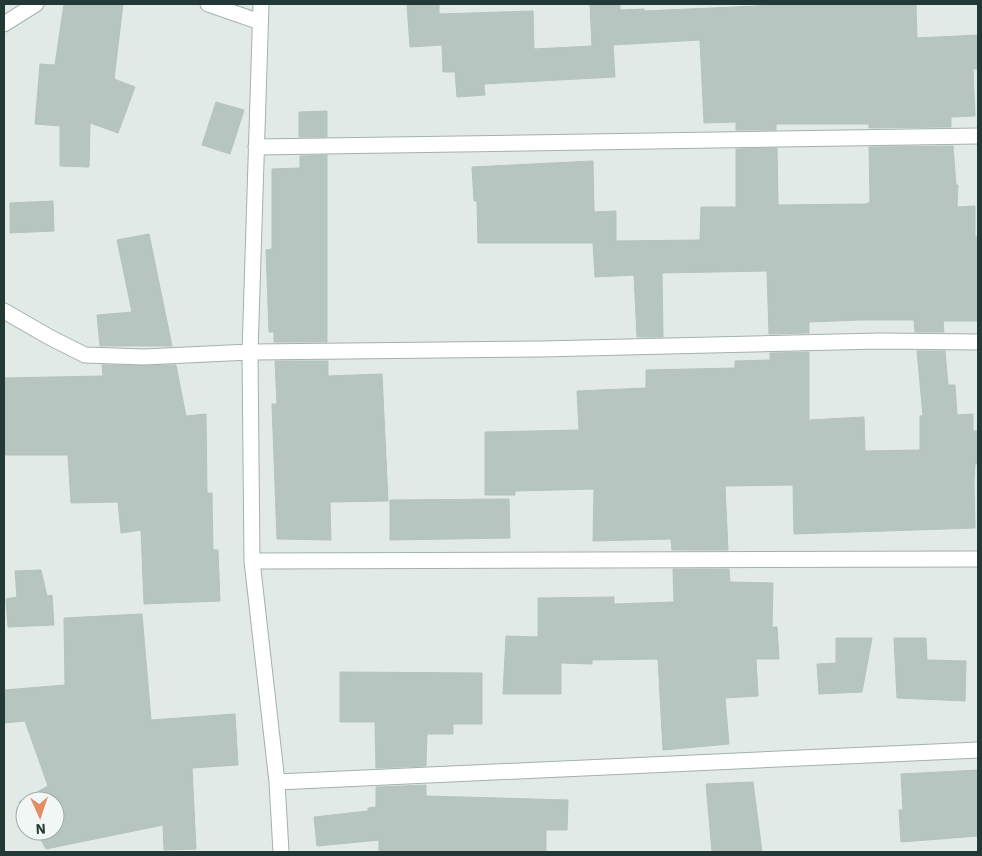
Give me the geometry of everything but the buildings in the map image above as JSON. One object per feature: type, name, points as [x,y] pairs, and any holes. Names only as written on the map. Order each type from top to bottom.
[{"type":"street","points":[[4,24],[36,4]]},
{"type":"street","points":[[208,4],[260,22]]},
{"type":"street","points":[[261,4],[250,352],[252,561],[277,782],[281,852]]},
{"type":"street","points":[[256,147],[978,136]]},
{"type":"street","points":[[4,311],[85,355],[144,357],[250,352],[870,341],[978,342]]},
{"type":"street","points":[[252,561],[978,559]]},
{"type":"street","points":[[277,782],[978,750]]}]
